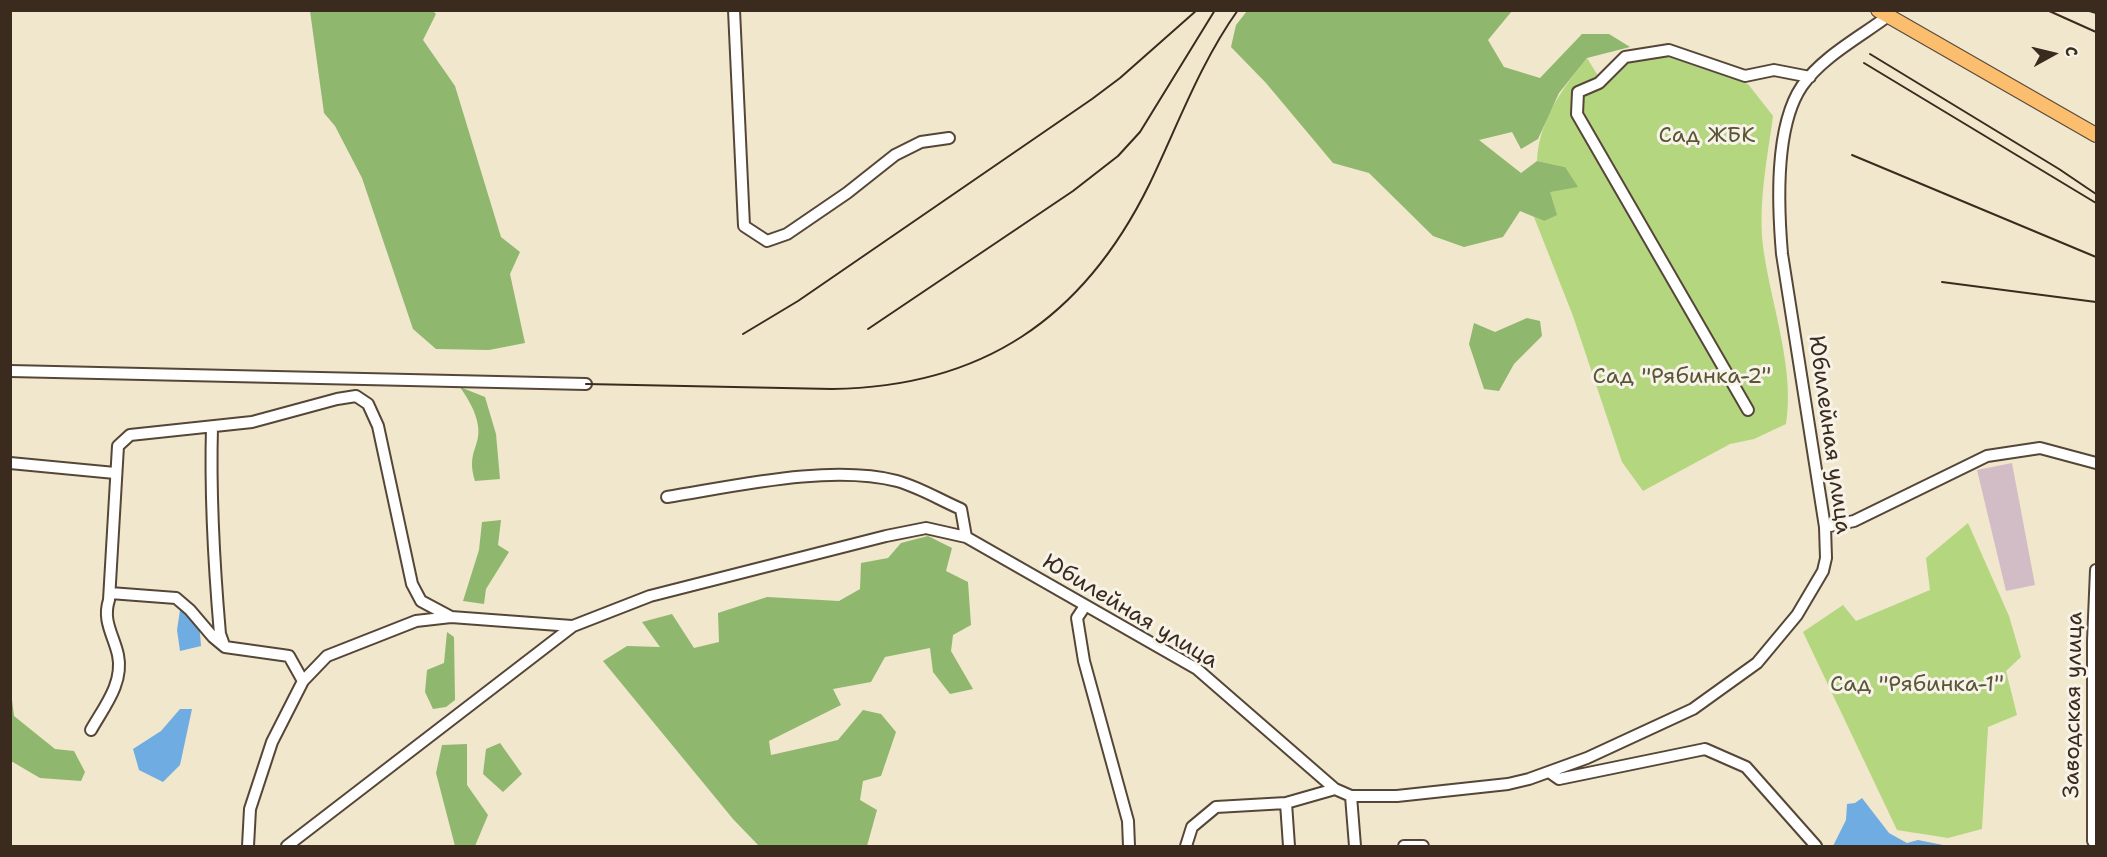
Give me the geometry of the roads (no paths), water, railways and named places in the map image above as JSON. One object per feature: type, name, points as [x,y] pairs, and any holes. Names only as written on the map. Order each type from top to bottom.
[{"type":"main road","points":[[1883,13],[2097,135]]},
{"type":"street","points":[[734,10],[744,226],[767,241],[787,234],[895,155],[921,142],[949,138]]},
{"type":"street","name":"Юбилейная улица","points":[[286,846],[573,626],[650,597],[886,536],[926,528],[966,537],[1197,669],[1335,789],[1351,796],[1397,796],[1508,784],[1587,758],[1693,709],[1757,663],[1797,615],[1817,583],[1827,558],[1825,527],[1780,225],[1784,141],[1796,97],[1810,76],[1883,13]]},
{"type":"street","points":[[1748,410],[1577,114],[1578,92],[1599,83],[1625,57],[1670,50],[1745,76],[1774,70],[1810,76]]},
{"type":"street","points":[[10,371],[586,384]]},
{"type":"street","points":[[90,729],[116,685],[119,670],[118,655],[108,628],[106,609],[110,593],[118,446],[130,435],[252,422],[356,396],[368,404],[378,426],[412,584],[420,601],[451,617]]},
{"type":"street","points":[[212,427],[210,491],[214,564],[220,634],[225,647]]},
{"type":"street","points":[[1825,527],[1854,521],[1987,456],[2040,448],[2097,463]]},
{"type":"street","points":[[10,463],[116,473]]},
{"type":"street","points":[[668,497],[818,475],[859,475],[898,482],[961,509],[966,537]]},
{"type":"street","name":"Заводская улица","points":[[2095,843],[2093,641],[2097,570]]},
{"type":"street","points":[[110,593],[176,598],[225,647],[289,656],[303,681]]},
{"type":"street","points":[[1085,606],[1077,618],[1084,661],[1128,820],[1129,846]]},
{"type":"street","points":[[248,846],[250,809],[272,742],[303,681],[327,656],[416,621],[451,617],[573,626]]},
{"type":"street","points":[[1549,772],[1559,779],[1705,749],[1746,766],[1816,846]]},
{"type":"street","points":[[1186,846],[1192,827],[1216,807],[1286,803],[1335,789]]},
{"type":"street","points":[[1351,796],[1355,846]]},
{"type":"street","points":[[1286,803],[1289,846]]},
{"type":"street","points":[[1404,846],[1422,846]]},
{"type":"water","points":[[180,610],[199,621],[201,646],[180,651],[177,630]]},
{"type":"water","points":[[180,709],[192,709],[180,765],[163,782],[139,770],[133,749],[161,731]]},
{"type":"water","points":[[1862,798],[1889,833],[1907,843],[1918,840],[1948,846],[1833,846],[1846,820],[1847,804],[1855,803]]},
{"type":"railway","points":[[743,334],[798,301],[1092,99],[1120,78],[1197,10]]},
{"type":"railway","points":[[868,329],[1073,191],[1118,156],[1140,132],[1215,10]]},
{"type":"railway","points":[[586,384],[832,389],[886,385],[936,375],[981,359],[1022,336],[1059,308],[1093,273],[1123,232],[1149,185],[1201,73],[1224,30],[1238,10]]},
{"type":"railway","points":[[2047,10],[2096,32]]},
{"type":"railway","points":[[2086,10],[2096,13]]},
{"type":"railway","points":[[1870,54],[2096,194]]},
{"type":"railway","points":[[1864,63],[2096,203]]},
{"type":"railway","points":[[1852,155],[2096,257]]},
{"type":"railway","points":[[1942,282],[2096,302]]},
{"type":"park label","name":"Сад ЖБК","points":[[1707,136]]},
{"type":"park label","name":"Сад \"Рябинка-2\"","points":[[1682,377]]},
{"type":"park label","name":"Сад \"Рябинка-1\"","points":[[1917,685]]}]
